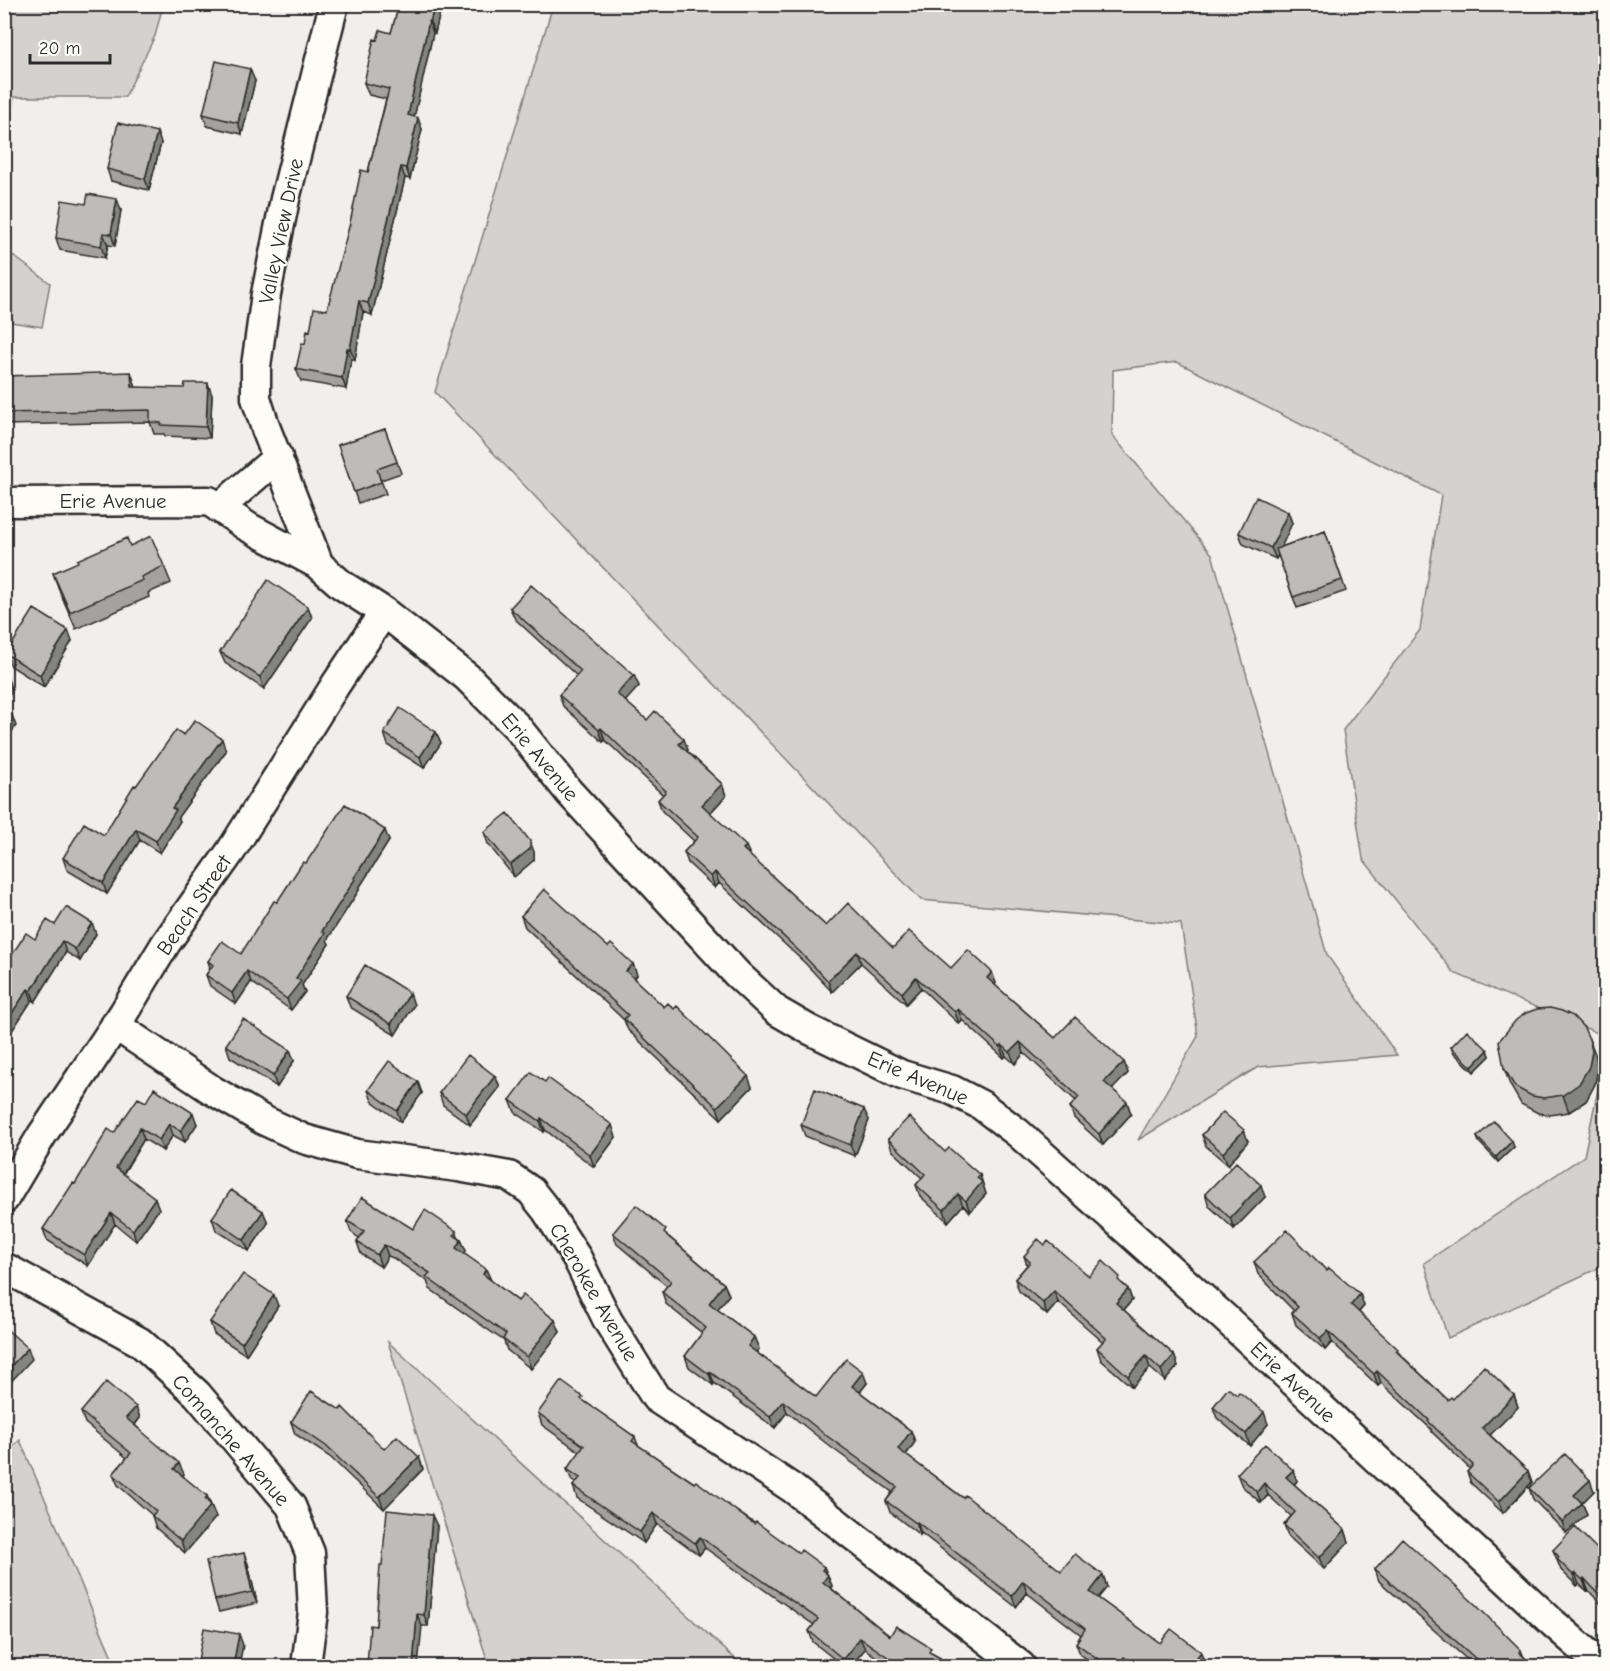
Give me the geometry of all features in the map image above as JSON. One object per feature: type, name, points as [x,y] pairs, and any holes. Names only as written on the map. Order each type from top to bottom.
[{"type":"street","name":"Valley View Drive","points":[[278,457],[256,398],[256,366],[266,294],[285,199],[334,4]]},
{"type":"street","points":[[219,508],[278,457]]},
{"type":"street","name":"Erie Avenue","points":[[278,457],[319,565]]},
{"type":"street","name":"Erie Avenue","points":[[9,508],[209,501],[248,527],[319,565],[342,585],[384,612],[467,677],[517,727],[569,792],[737,974],[777,1011],[808,1029],[902,1075],[952,1089],[981,1105],[1018,1133],[1224,1318],[1602,1666]]},
{"type":"street","name":"Beach Street","points":[[4,1199],[42,1135],[166,943],[268,794],[384,612]]},
{"type":"street","name":"Cherokee Avenue","points":[[115,1024],[212,1090],[263,1120],[304,1139],[357,1154],[509,1176],[531,1191],[577,1258],[608,1321],[656,1398],[792,1488],[1021,1666]]},
{"type":"street","name":"Comanche Avenue","points":[[4,1267],[140,1342],[197,1394],[291,1506],[310,1553],[314,1612],[306,1666]]},
{"type":"shaded area","points":[[5,4],[163,5],[155,36],[125,97],[14,97],[5,143]]},
{"type":"shaded area","points":[[553,5],[1605,5],[1605,1036],[1454,973],[1363,859],[1343,730],[1420,630],[1441,495],[1177,362],[1113,370],[1112,435],[1212,554],[1327,955],[1397,1055],[1258,1067],[1138,1140],[1198,1036],[1181,924],[921,900],[435,392]]},
{"type":"shaded area","points":[[4,249],[50,283],[42,327],[5,321]]},
{"type":"shaded area","points":[[1605,1056],[1605,1265],[1448,1338],[1424,1263],[1584,1156]]},
{"type":"shaded area","points":[[388,1342],[743,1666],[489,1666]]},
{"type":"shaded area","points":[[20,1440],[112,1657],[112,1666],[5,1666],[5,1454]]},
{"type":"building","points":[[399,4],[435,4],[429,21],[408,115],[418,118],[406,168],[401,167],[368,303],[359,301],[342,378],[296,369],[302,343],[305,344],[307,330],[310,331],[314,308],[327,310],[350,223],[361,170],[368,172],[389,89],[364,83],[374,39],[377,40],[380,30],[391,33]]},
{"type":"building","points":[[216,61],[250,69],[238,123],[203,114]]},
{"type":"building","points":[[118,123],[157,132],[145,179],[107,169]]},
{"type":"building","points":[[88,194],[117,199],[111,234],[103,233],[101,246],[56,238],[62,200],[86,204]]},
{"type":"building","points":[[131,372],[132,387],[184,388],[185,383],[208,383],[206,427],[161,425],[161,423],[150,422],[150,410],[4,413],[4,376]]},
{"type":"building","points":[[385,429],[397,462],[377,469],[381,482],[354,492],[338,445]]},
{"type":"building","points":[[1256,497],[1288,512],[1271,548],[1239,533]]},
{"type":"building","points":[[1325,531],[1342,580],[1293,597],[1276,549]]},
{"type":"building","points":[[151,536],[164,566],[141,577],[143,580],[70,612],[53,573],[127,538],[130,546]]},
{"type":"building","points":[[268,580],[308,607],[260,677],[220,652]]},
{"type":"building","points":[[531,585],[634,675],[617,694],[647,720],[655,711],[684,739],[679,744],[722,784],[702,805],[746,846],[743,849],[826,926],[848,903],[893,948],[909,931],[951,968],[968,950],[992,972],[987,978],[1055,1038],[1075,1017],[1124,1062],[1104,1082],[1127,1102],[1099,1134],[1070,1107],[1079,1097],[1020,1042],[1010,1052],[1002,1045],[1000,1047],[958,1009],[955,1012],[916,977],[902,993],[857,952],[828,981],[715,872],[711,877],[684,852],[698,837],[658,800],[666,791],[601,728],[599,730],[559,695],[581,671],[510,608]]},
{"type":"building","points":[[34,609],[68,630],[40,675],[6,654]]},
{"type":"building","points":[[400,708],[436,732],[420,757],[384,733]]},
{"type":"building","points":[[4,710],[12,715],[4,726]]},
{"type":"building","points":[[195,720],[222,739],[172,808],[176,810],[156,841],[136,829],[103,883],[63,858],[84,823],[104,835],[134,785],[136,786],[176,730],[184,735]]},
{"type":"building","points":[[345,804],[385,830],[322,931],[325,933],[296,978],[301,981],[287,999],[247,971],[232,993],[206,975],[213,965],[208,961],[222,941],[241,954],[274,901],[277,902],[303,862],[306,863]]},
{"type":"building","points":[[508,813],[530,841],[530,849],[510,865],[484,832]]},
{"type":"building","points":[[544,889],[608,947],[611,944],[633,964],[626,971],[664,1007],[668,1003],[674,1009],[677,1006],[748,1076],[717,1107],[624,1019],[628,1015],[521,916]]},
{"type":"building","points":[[66,907],[92,923],[75,949],[62,941],[31,991],[28,989],[4,1025],[4,967],[26,933],[35,939],[47,920],[55,925]]},
{"type":"building","points":[[365,965],[410,993],[391,1024],[346,996]]},
{"type":"building","points":[[1550,1008],[1573,1016],[1584,1028],[1592,1051],[1589,1067],[1579,1084],[1563,1095],[1544,1098],[1532,1096],[1515,1087],[1504,1068],[1499,1041],[1516,1020],[1526,1013]]},
{"type":"building","points":[[243,1019],[290,1050],[273,1076],[226,1045]]},
{"type":"building","points":[[1467,1030],[1488,1050],[1472,1067],[1451,1047]]},
{"type":"building","points":[[468,1055],[495,1076],[466,1114],[439,1093]]},
{"type":"building","points":[[389,1061],[418,1082],[397,1111],[368,1090]]},
{"type":"building","points":[[531,1072],[545,1082],[548,1078],[612,1125],[590,1155],[541,1118],[540,1121],[510,1100]]},
{"type":"building","points":[[154,1088],[193,1113],[181,1131],[169,1124],[159,1140],[140,1128],[116,1168],[155,1198],[133,1230],[111,1213],[84,1255],[43,1229],[73,1183],[75,1184],[108,1129],[114,1133],[138,1098],[146,1102]]},
{"type":"building","points":[[815,1089],[864,1109],[850,1145],[801,1125]]},
{"type":"building","points":[[1223,1112],[1244,1130],[1223,1153],[1202,1135]]},
{"type":"building","points":[[909,1117],[945,1152],[949,1148],[980,1175],[977,1178],[982,1182],[966,1201],[958,1194],[944,1210],[916,1185],[925,1174],[888,1139]]},
{"type":"building","points":[[1494,1121],[1512,1141],[1496,1157],[1477,1137]]},
{"type":"building","points":[[1236,1162],[1261,1185],[1230,1218],[1205,1194]]},
{"type":"building","points":[[231,1190],[263,1211],[244,1240],[212,1218]]},
{"type":"building","points":[[362,1197],[413,1229],[425,1210],[456,1231],[454,1235],[461,1240],[456,1248],[486,1269],[483,1274],[518,1301],[523,1295],[555,1320],[527,1357],[503,1339],[506,1334],[426,1277],[430,1273],[389,1247],[384,1245],[377,1255],[357,1242],[364,1231],[347,1221]]},
{"type":"building","points":[[636,1205],[666,1230],[664,1233],[724,1284],[709,1303],[754,1337],[748,1346],[816,1397],[846,1359],[863,1372],[852,1386],[911,1431],[898,1449],[963,1498],[965,1495],[1061,1571],[1075,1554],[1103,1575],[1090,1592],[1160,1643],[1171,1629],[1201,1652],[1190,1666],[1137,1666],[1124,1657],[1117,1666],[1112,1663],[1108,1666],[1076,1643],[1085,1629],[1023,1581],[1012,1596],[917,1522],[886,1501],[897,1487],[783,1401],[770,1417],[685,1356],[706,1328],[662,1292],[671,1281],[613,1233]]},
{"type":"building","points":[[1287,1230],[1327,1271],[1329,1268],[1360,1294],[1351,1305],[1448,1400],[1451,1397],[1453,1399],[1484,1366],[1514,1395],[1482,1428],[1528,1471],[1499,1502],[1467,1472],[1473,1465],[1377,1371],[1374,1374],[1328,1331],[1320,1338],[1292,1313],[1298,1307],[1254,1262]]},
{"type":"building","points":[[1038,1239],[1045,1245],[1048,1241],[1089,1276],[1103,1261],[1120,1277],[1118,1280],[1128,1289],[1116,1303],[1174,1355],[1161,1370],[1146,1356],[1128,1376],[1097,1348],[1106,1338],[1054,1291],[1043,1303],[1015,1279],[1030,1262],[1024,1256]]},
{"type":"building","points":[[243,1274],[274,1295],[242,1343],[210,1322]]},
{"type":"building","points":[[4,1327],[28,1348],[4,1373]]},
{"type":"building","points":[[561,1381],[583,1397],[581,1399],[635,1437],[632,1441],[694,1483],[696,1481],[754,1524],[756,1522],[799,1553],[801,1550],[824,1567],[822,1570],[828,1575],[823,1582],[890,1636],[896,1626],[931,1648],[929,1652],[940,1658],[935,1666],[901,1666],[860,1638],[843,1659],[809,1631],[818,1619],[700,1537],[695,1543],[653,1513],[640,1532],[573,1486],[580,1478],[567,1469],[584,1446],[538,1413]]},
{"type":"building","points":[[106,1382],[136,1407],[126,1418],[179,1463],[174,1469],[207,1496],[205,1499],[211,1505],[181,1541],[152,1516],[156,1511],[113,1474],[131,1453],[81,1412]]},
{"type":"building","points":[[1228,1388],[1237,1395],[1239,1392],[1264,1412],[1246,1434],[1213,1407]]},
{"type":"building","points":[[311,1391],[340,1410],[342,1407],[384,1449],[397,1436],[419,1457],[379,1497],[326,1446],[291,1422]]},
{"type":"building","points":[[1265,1444],[1293,1470],[1286,1477],[1345,1530],[1319,1558],[1284,1525],[1295,1512],[1264,1483],[1257,1492],[1237,1474]]},
{"type":"building","points":[[1565,1454],[1590,1480],[1574,1495],[1582,1503],[1562,1522],[1529,1488]]},
{"type":"building","points":[[387,1510],[432,1515],[424,1615],[417,1614],[413,1666],[367,1666],[370,1625],[376,1626]]},
{"type":"building","points":[[1575,1527],[1605,1557],[1605,1601],[1584,1578],[1583,1580],[1575,1573],[1573,1575],[1557,1559],[1559,1557],[1553,1550]]},
{"type":"building","points":[[1402,1538],[1475,1604],[1521,1650],[1519,1652],[1526,1659],[1518,1666],[1469,1666],[1476,1659],[1375,1569]]},
{"type":"building","points":[[244,1553],[252,1592],[215,1600],[206,1561]]},
{"type":"building","points":[[204,1628],[239,1634],[233,1666],[197,1666]]}]
